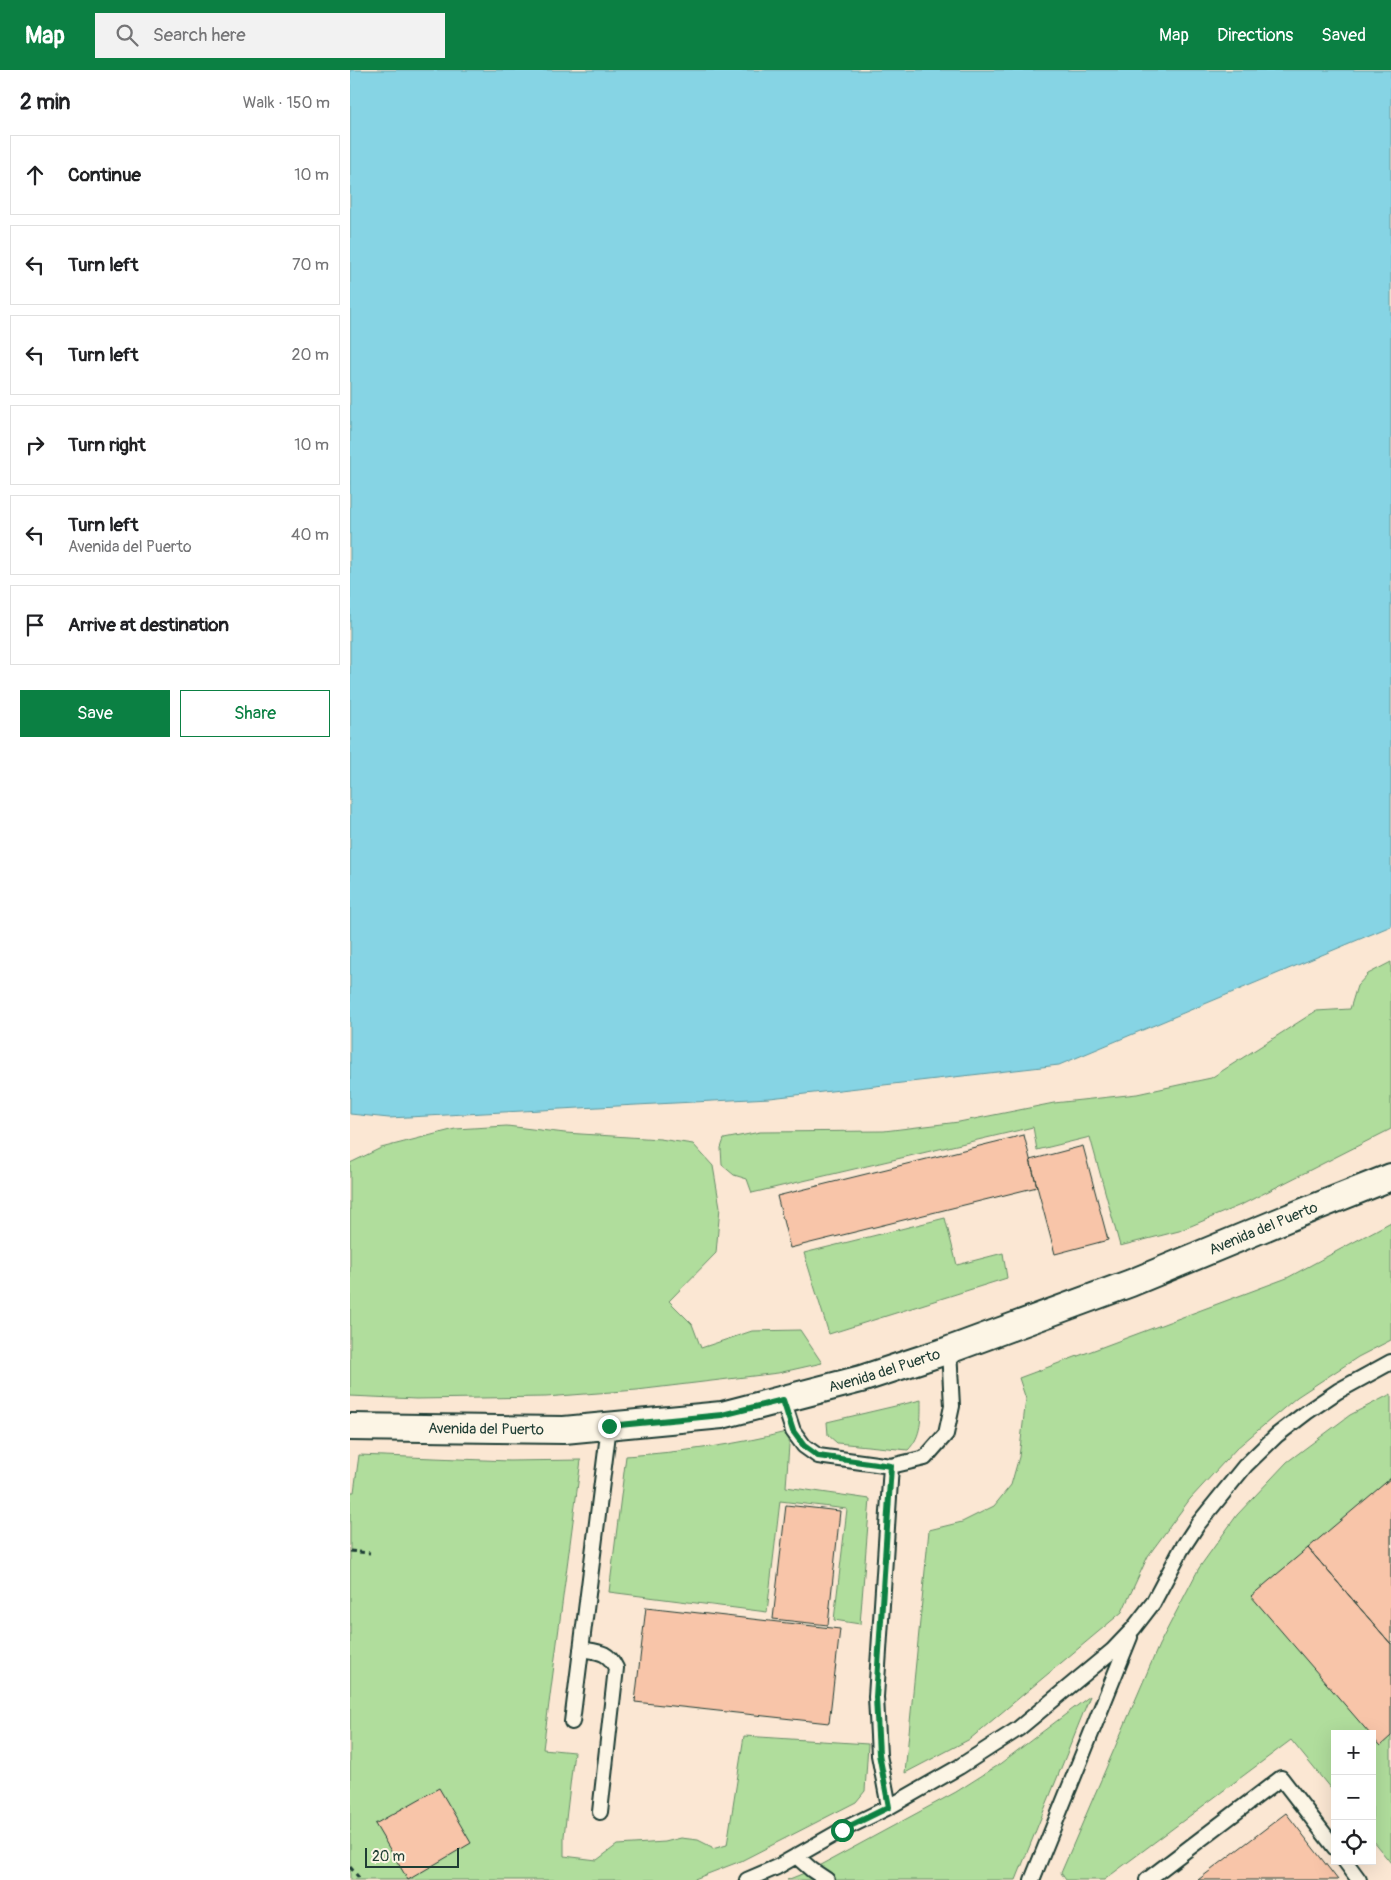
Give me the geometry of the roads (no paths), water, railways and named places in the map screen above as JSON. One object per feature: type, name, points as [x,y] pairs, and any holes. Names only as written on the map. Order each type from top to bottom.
[{"type":"street","name":"Avenida del Puerto","points":[[350,1427],[564,1430],[722,1415],[861,1379],[949,1350],[1131,1283],[1391,1178]]},
{"type":"lane","points":[[783,1400],[793,1431],[804,1446],[818,1456],[891,1466],[926,1458],[946,1434],[952,1406],[949,1350]]},
{"type":"lane","points":[[747,1880],[777,1867],[959,1768],[1018,1729],[1112,1650],[1133,1629],[1153,1603],[1181,1550],[1198,1524],[1245,1466],[1277,1435],[1307,1412],[1338,1391],[1391,1362]]},
{"type":"lane","points":[[572,1722],[609,1426]]},
{"type":"lane","points":[[889,1807],[879,1754],[876,1697],[891,1466]]},
{"type":"lane","points":[[1034,1879],[1133,1629]]},
{"type":"lane","points":[[581,1649],[604,1653],[611,1658],[616,1668],[600,1812]]},
{"type":"lane","points":[[1147,1880],[1281,1778],[1331,1843]]},
{"type":"lane","points":[[796,1856],[827,1880]]},
{"type":"lane","points":[[1348,1865],[1359,1880]]},
{"type":"water","points":[[350,70],[1391,70],[1391,926],[1059,1065],[770,1098],[389,1118],[350,1114]]}]
